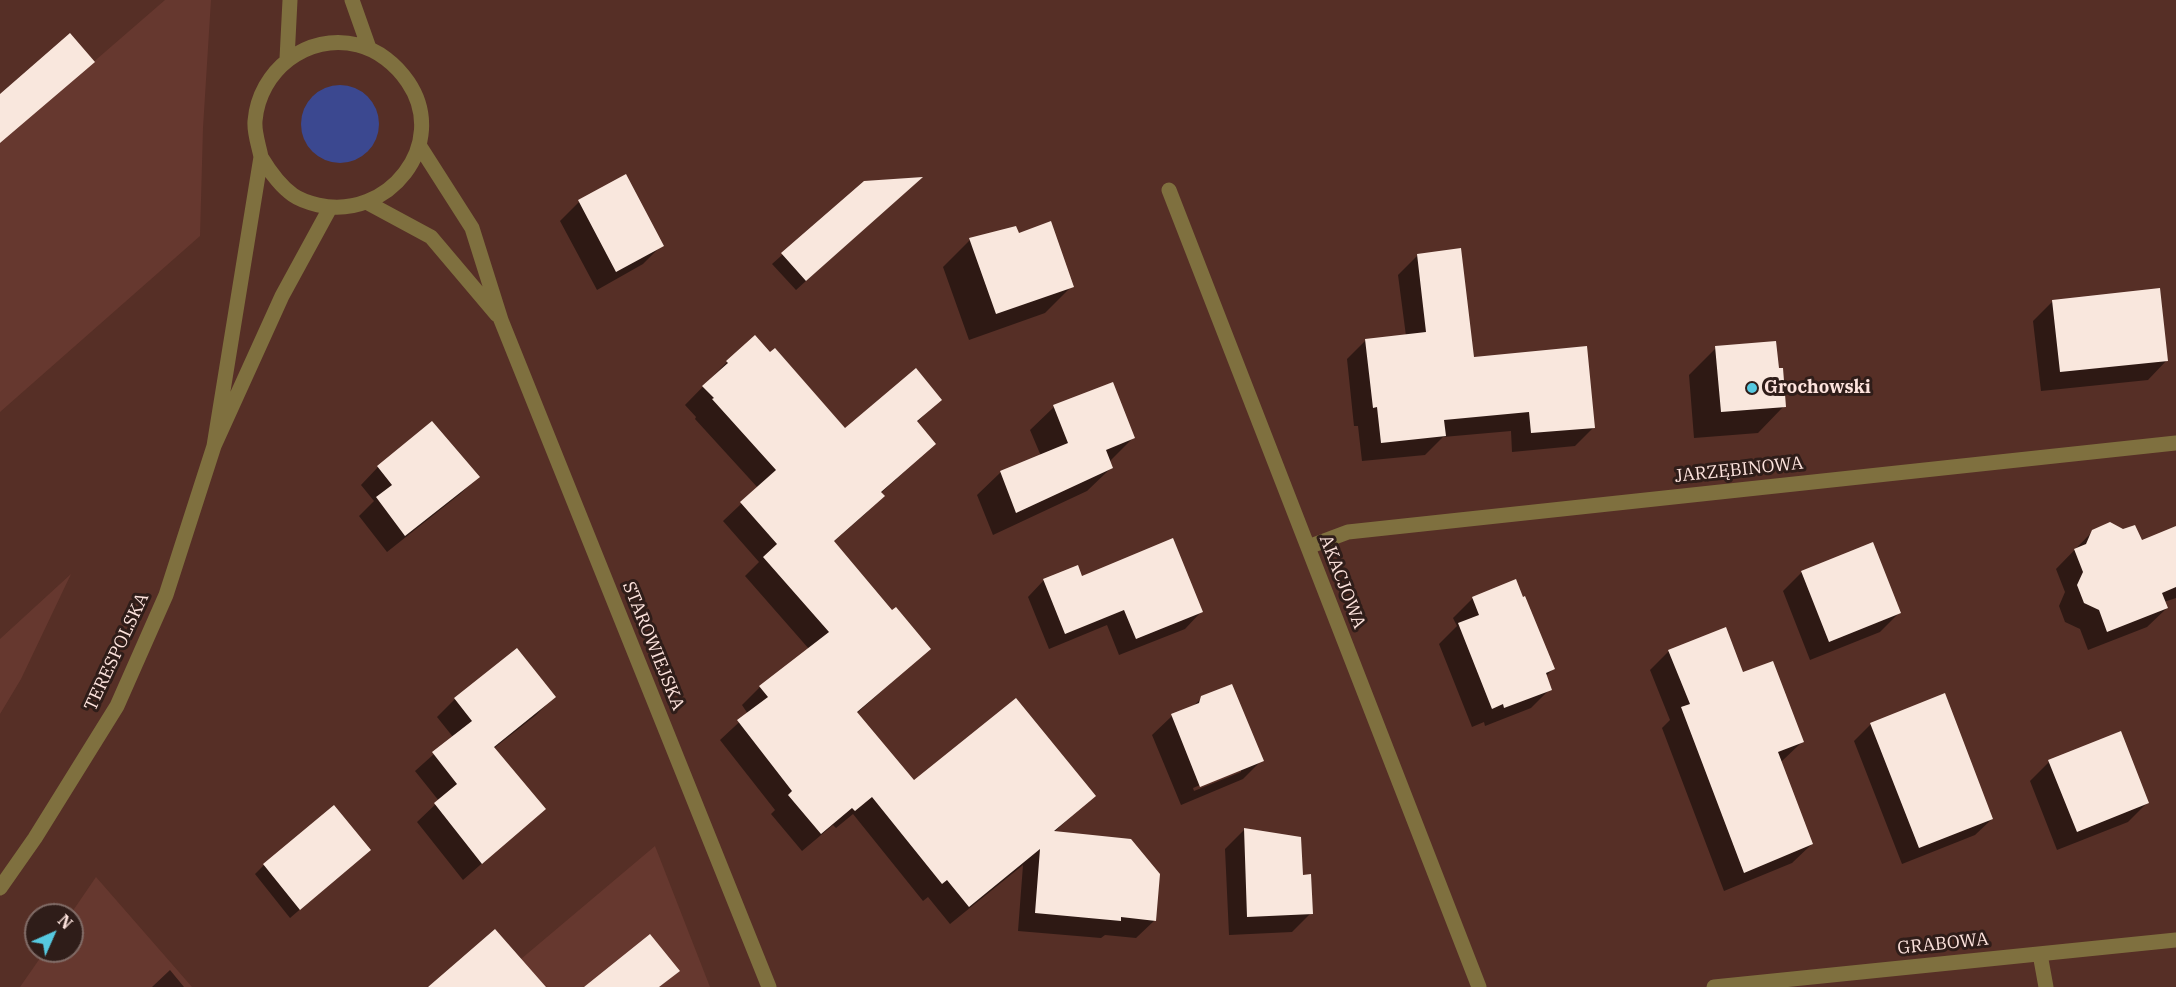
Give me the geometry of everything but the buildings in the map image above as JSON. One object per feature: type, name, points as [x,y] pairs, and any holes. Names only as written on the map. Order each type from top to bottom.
[{"type":"street","points":[[287,60],[290,0]]},
{"type":"street","points":[[352,0],[369,48]]},
{"type":"street","points":[[334,42],[351,43],[369,48],[399,69],[411,87],[420,116],[419,145],[411,165],[400,181],[368,203],[349,208],[330,208],[309,203],[294,196],[275,180],[261,157],[255,124],[258,103],[268,81],[287,60],[309,47],[334,42]]},
{"type":"street","name":"STAROWIEJSKA","points":[[419,145],[472,228],[501,320],[769,987]]},
{"type":"street","name":"TERESPOLSKA","points":[[214,446],[261,157]]},
{"type":"street","name":"AKACJOWA","points":[[1169,190],[1479,987]]},
{"type":"street","name":"STAROWIEJSKA","points":[[368,203],[431,237],[501,320]]},
{"type":"street","name":"TERESPOLSKA","points":[[0,888],[35,838],[117,706],[166,595],[214,446],[282,297],[330,208]]},
{"type":"street","name":"JARZĘBINOWA","points":[[1308,547],[1348,532],[2176,443]]},
{"type":"street","name":"GRABOWA","points":[[1714,987],[2176,940]]},
{"type":"street","points":[[2040,954],[2046,987]]},
{"type":"shaded area","points":[[165,0],[211,0],[203,128],[200,236],[0,412],[0,143]]},
{"type":"shaded area","points":[[340,85],[355,88],[368,96],[376,109],[379,124],[376,139],[368,152],[355,160],[340,163],[325,160],[312,152],[304,139],[301,124],[304,109],[312,96],[325,88]]},
{"type":"shaded area","points":[[71,574],[21,679],[0,714],[0,639]]},
{"type":"shaded area","points":[[655,846],[710,987],[491,987],[521,959]]},
{"type":"shaded area","points":[[96,877],[192,987],[20,987],[37,963],[84,963],[84,903],[78,903]]},
{"type":"place","name":"Grochowski","points":[[1752,388]]}]
